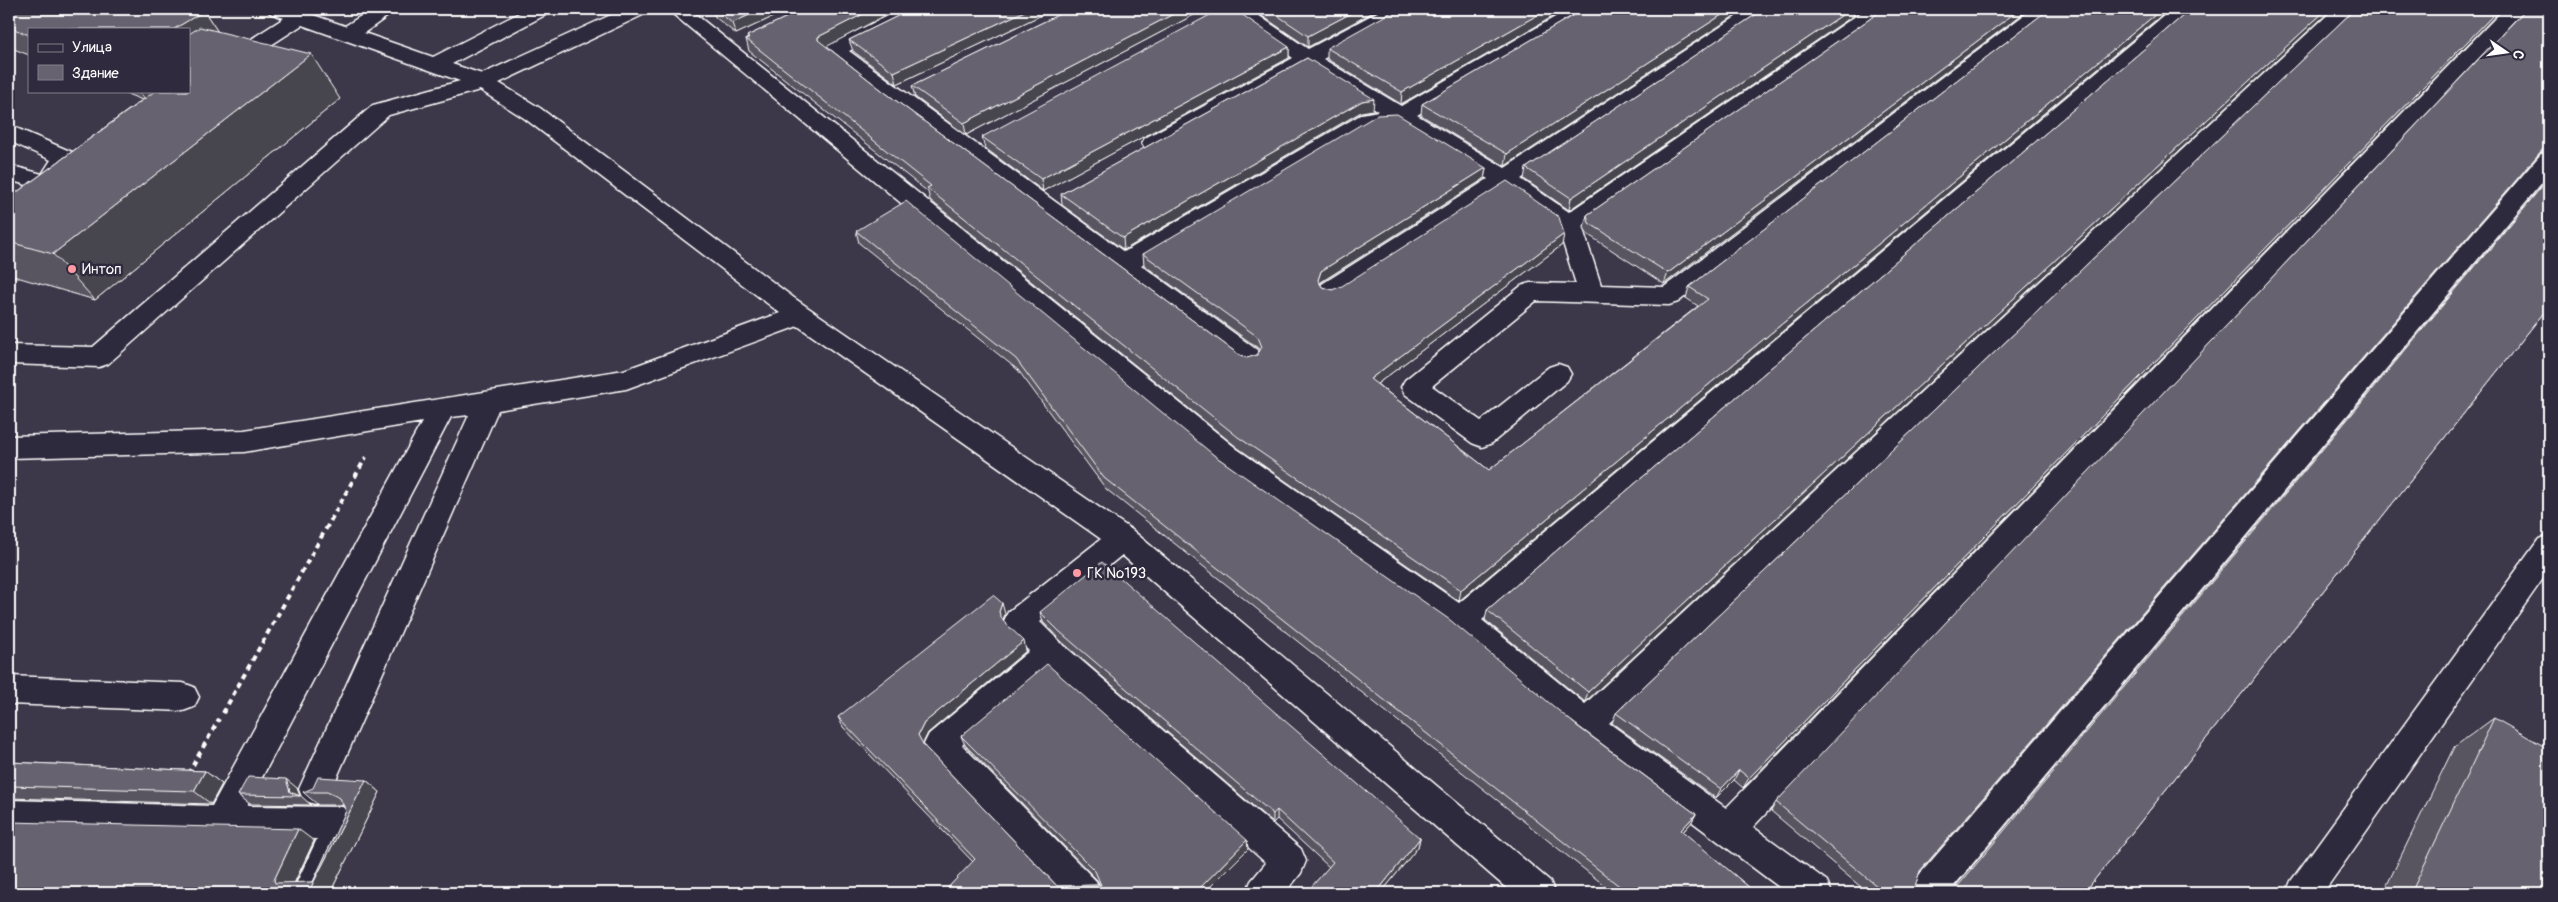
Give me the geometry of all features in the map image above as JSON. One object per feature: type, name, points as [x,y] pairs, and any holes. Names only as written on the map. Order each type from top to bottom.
[{"type":"lane","points":[[277,9],[350,33],[483,82],[532,112],[801,315],[1122,538],[1282,672],[1538,893]]},
{"type":"lane","points":[[350,33],[385,9]]},
{"type":"lane","points":[[435,64],[542,9]]},
{"type":"lane","points":[[9,355],[99,358],[381,110],[483,82],[640,9]]},
{"type":"lane","points":[[677,9],[736,45],[1227,457],[1460,620],[1586,724],[1815,893]]},
{"type":"lane","points":[[917,9],[834,50],[904,91],[1050,200],[1123,264],[1248,357]]},
{"type":"lane","points":[[1136,152],[1398,9]]},
{"type":"lane","points":[[1123,264],[1370,120],[1401,115],[1582,9]]},
{"type":"lane","points":[[1332,290],[1505,179],[1761,9]]},
{"type":"lane","points":[[1569,223],[1879,9]]},
{"type":"lane","points":[[1558,374],[1482,436],[1414,387],[1530,292],[1669,296],[2045,9]]},
{"type":"lane","points":[[1460,620],[2184,9]]},
{"type":"lane","points":[[1586,724],[2346,9]]},
{"type":"lane","points":[[1728,829],[2514,9]]},
{"type":"lane","points":[[1224,10],[1307,58],[1505,179],[1569,223],[1592,294]]},
{"type":"lane","points":[[190,87],[300,17]]},
{"type":"lane","points":[[9,132],[64,157],[47,184],[9,217]]},
{"type":"lane","points":[[1926,893],[2549,159]]},
{"type":"lane","points":[[9,172],[47,184]]},
{"type":"lane","points":[[9,447],[244,441],[442,410],[626,379],[801,315]]},
{"type":"lane","points":[[315,789],[488,402]]},
{"type":"lane","points":[[221,822],[442,410]]},
{"type":"lane","points":[[1122,538],[1020,621],[1050,652],[1289,861],[1263,893]]},
{"type":"lane","points":[[2303,893],[2549,547]]},
{"type":"lane","points":[[1050,652],[940,744],[1084,893]]},
{"type":"lane","points":[[9,690],[183,698]]},
{"type":"lane","points":[[9,816],[221,822],[342,823],[309,893]]},
{"type":"path","points":[[183,782],[389,418]]},
{"type":"building","points":[[9,9],[198,9],[204,11],[176,28],[28,28],[28,35],[9,27]]},
{"type":"building","points":[[715,9],[762,9],[732,23]]},
{"type":"building","points":[[804,9],[873,9],[818,37],[818,40],[883,91],[1238,354],[1247,358],[1257,355],[1262,347],[1258,337],[1143,254],[1377,115],[1397,114],[1486,168],[1321,271],[1318,280],[1322,287],[1332,290],[1342,286],[1507,181],[1559,217],[1564,234],[1370,379],[1489,470],[1708,299],[1689,287],[2049,9],[2162,9],[1461,590],[1238,437],[927,188],[931,186],[746,39],[749,38],[747,36]]},
{"type":"building","points":[[912,9],[1029,9],[894,72],[849,40]]},
{"type":"building","points":[[1070,9],[1183,9],[964,123],[912,86]]},
{"type":"building","points":[[1221,9],[1234,9],[1289,47],[1041,179],[982,137]]},
{"type":"building","points":[[1268,9],[1359,9],[1308,36]]},
{"type":"building","points":[[1397,9],[1548,9],[1402,92],[1327,48]]},
{"type":"building","points":[[1584,9],[1731,9],[1507,154],[1422,104]]},
{"type":"building","points":[[1764,9],[1851,9],[1571,198],[1526,168]]},
{"type":"building","points":[[1884,9],[2020,9],[1668,273],[1589,223],[1587,215]]},
{"type":"building","points":[[2191,9],[2327,9],[1588,692],[1487,610]]},
{"type":"building","points":[[2355,9],[2499,9],[1749,778],[1739,770],[1721,789],[1616,713]]},
{"type":"building","points":[[2526,9],[2549,9],[2549,142],[1920,871],[1915,886],[1958,886],[2549,178],[2549,306],[2084,893],[1885,893],[1776,802]]},
{"type":"building","points":[[200,27],[311,54],[53,254],[9,242],[9,198],[154,92],[190,92],[190,33]]},
{"type":"building","points":[[1307,58],[1374,99],[1362,101],[1123,238],[1061,194]]},
{"type":"building","points":[[906,201],[1215,456],[1450,620],[1577,726],[1696,814],[1681,830],[1756,893],[1628,893],[1104,478],[1016,359],[856,231]]},
{"type":"building","points":[[1102,562],[1420,838],[1376,893],[1306,893],[1333,862],[1277,810],[1273,814],[1060,632],[1040,612]]},
{"type":"building","points":[[993,595],[1002,603],[999,612],[1003,621],[1024,641],[924,723],[918,735],[924,746],[1057,886],[1101,885],[1095,871],[961,736],[1047,664],[1247,840],[1195,893],[943,893],[975,859],[838,717]]},
{"type":"building","points":[[2494,718],[2549,749],[2549,893],[2411,893]]},
{"type":"building","points":[[9,762],[205,771],[194,791],[9,786]]},
{"type":"building","points":[[248,777],[286,779],[290,792],[300,796],[238,795]]},
{"type":"building","points":[[318,777],[366,780],[308,893],[9,893],[9,822],[298,829],[274,880],[275,883],[313,882],[346,811],[340,798],[327,792],[303,792],[313,788]]},
{"type":"place","name":"Интоп","points":[[72,269]]},
{"type":"place","name":"ГК №193","points":[[1077,573]]}]
